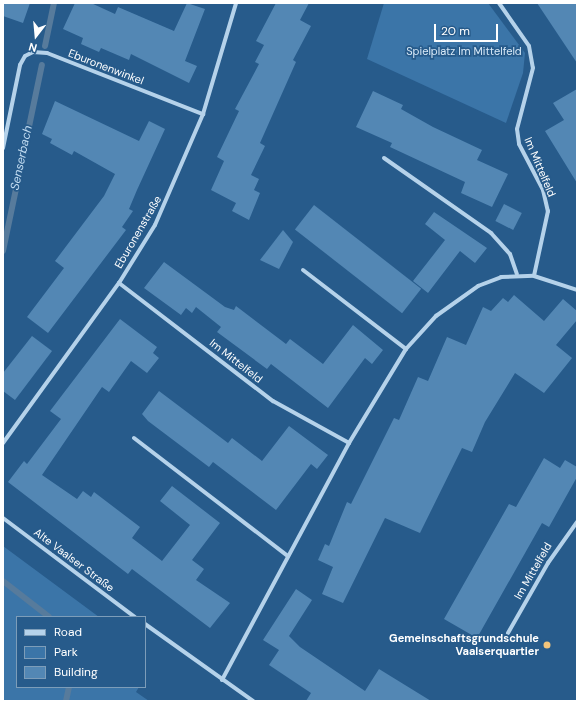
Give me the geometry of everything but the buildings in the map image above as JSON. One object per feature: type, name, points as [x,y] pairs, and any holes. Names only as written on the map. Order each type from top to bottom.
[{"type":"street","name":"Eburonenstraße","points":[[3,443],[119,283],[155,225],[203,114],[236,3]]},
{"type":"street","name":"Im Mittelfeld","points":[[499,3],[529,46],[533,68],[517,129],[519,144],[543,190],[548,211],[534,276]]},
{"type":"street","name":"Eburonenwinkel","points":[[3,148],[20,65],[25,56],[33,52],[47,53],[203,114]]},
{"type":"street","points":[[384,158],[491,233],[510,254],[517,274]]},
{"type":"street","points":[[302,270],[406,349]]},
{"type":"street","points":[[222,680],[349,443],[406,349],[436,316],[478,286],[517,274],[534,276],[577,290]]},
{"type":"street","name":"Im Mittelfeld","points":[[119,283],[273,401],[349,443]]},
{"type":"street","points":[[134,438],[288,556]]},
{"type":"street","name":"Alte Vaalser Straße","points":[[3,518],[134,616]]},
{"type":"street","name":"Im Mittelfeld","points":[[508,633],[552,556],[577,522]]},
{"type":"street","points":[[146,625],[253,701]]},
{"type":"green space","name":"Spielplatz Im Mittelfeld","points":[[384,3],[488,3],[525,53],[523,73],[506,123],[367,59]]},
{"type":"green space","points":[[3,546],[98,616],[16,616],[16,688],[138,688],[136,692],[149,701],[3,701]]},
{"type":"waterway","name":"Senserbach","points":[[45,46],[54,3]]},
{"type":"waterway","name":"Senserbach","points":[[3,251],[42,65]]},
{"type":"waterway","name":"Senserbach","points":[[3,581],[48,616]]},
{"type":"waterway","name":"Senserbach","points":[[66,701],[69,688]]},
{"type":"place","name":"Gemeinschaftsgrundschule Vaalserquartier","points":[[547,645]]}]
